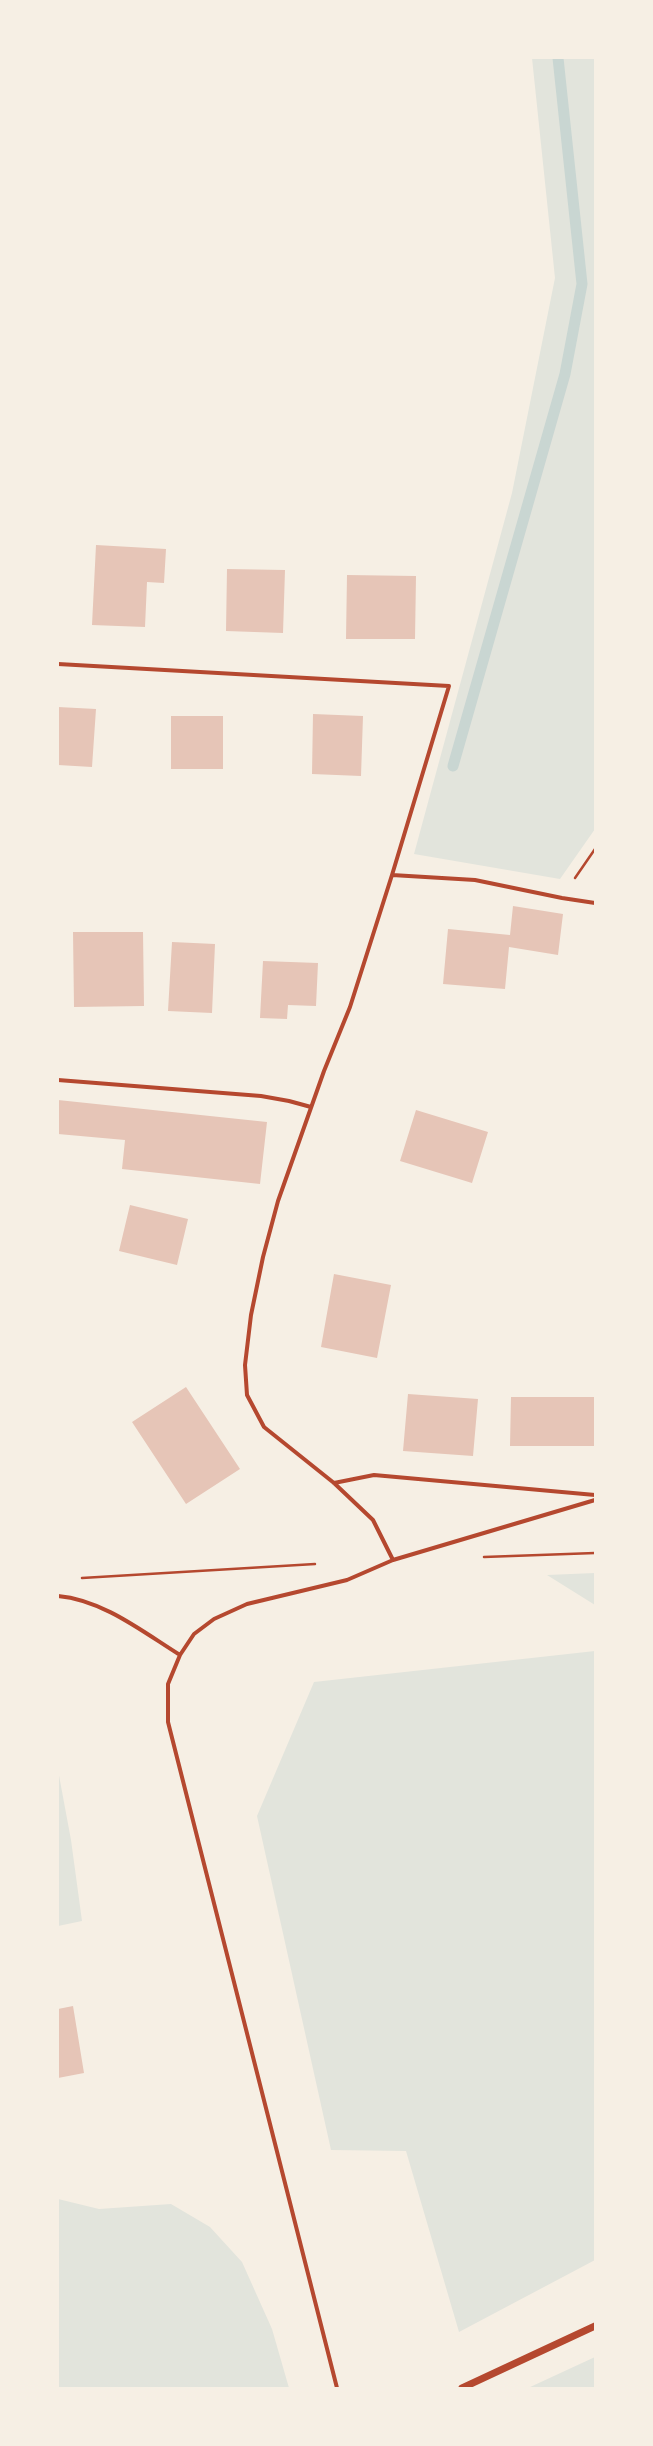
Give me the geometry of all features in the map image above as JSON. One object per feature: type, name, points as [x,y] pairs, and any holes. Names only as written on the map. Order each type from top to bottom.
[{"type":"street","points":[[58,664],[449,686],[392,875],[350,1006],[311,1107],[278,1201],[263,1257],[252,1316],[245,1366],[247,1395],[264,1427],[334,1483],[373,1520],[393,1560]]},
{"type":"street","points":[[392,875],[475,880],[562,898],[595,903]]},
{"type":"street","points":[[58,1080],[261,1096],[311,1107]]},
{"type":"street","points":[[334,1483],[374,1475],[595,1495]]},
{"type":"street","points":[[337,2388],[168,1722],[168,1684],[180,1655],[194,1634],[214,1619],[247,1604],[347,1580],[393,1560],[595,1500]]},
{"type":"street","points":[[58,1596],[73,1598],[116,1615],[180,1655]]},
{"type":"street","points":[[462,2388],[595,2326]]},
{"type":"path","points":[[562,898],[595,849]]},
{"type":"path","points":[[479,1557],[595,1553]]},
{"type":"path","points":[[74,1578],[322,1564]]},
{"type":"shaded area","points":[[532,58],[595,58],[595,829],[560,879],[414,854],[512,493],[555,278]]},
{"type":"shaded area","points":[[595,1573],[595,1605],[547,1575]]},
{"type":"shaded area","points":[[595,1651],[595,2260],[459,2332],[406,2151],[331,2150],[257,1816],[314,1682]]},
{"type":"shaded area","points":[[58,1770],[71,1840],[82,1921],[58,1926]]},
{"type":"shaded area","points":[[58,2199],[99,2209],[171,2204],[210,2227],[242,2262],[272,2329],[289,2388],[58,2388]]},
{"type":"shaded area","points":[[595,2357],[595,2388],[528,2388]]},
{"type":"building","points":[[96,545],[166,549],[164,583],[147,582],[145,627],[92,625]]},
{"type":"building","points":[[227,569],[285,570],[283,633],[226,631]]},
{"type":"building","points":[[347,575],[416,576],[415,639],[346,639]]},
{"type":"building","points":[[58,707],[96,709],[92,767],[58,765]]},
{"type":"building","points":[[313,714],[363,716],[361,776],[312,774]]},
{"type":"building","points":[[171,716],[223,716],[223,769],[171,769]]},
{"type":"building","points":[[513,906],[563,914],[558,955],[509,947],[505,989],[443,984],[448,929],[510,935]]},
{"type":"building","points":[[73,932],[143,932],[144,1006],[74,1007]]},
{"type":"building","points":[[172,942],[215,944],[212,1013],[168,1011]]},
{"type":"building","points":[[263,961],[318,963],[316,1006],[288,1005],[287,1019],[260,1018]]},
{"type":"building","points":[[58,1100],[267,1122],[260,1184],[122,1169],[125,1140],[58,1134]]},
{"type":"building","points":[[416,1110],[488,1132],[472,1183],[400,1161]]},
{"type":"building","points":[[130,1205],[188,1219],[177,1265],[119,1251]]},
{"type":"building","points":[[334,1274],[391,1285],[377,1358],[321,1347]]},
{"type":"building","points":[[186,1387],[240,1469],[186,1504],[132,1422]]},
{"type":"building","points":[[408,1394],[478,1399],[473,1456],[403,1451]]},
{"type":"building","points":[[511,1397],[595,1397],[595,1446],[510,1446]]},
{"type":"building","points":[[73,2006],[84,2073],[58,2078],[58,2009]]},
{"type":"waterway","points":[[453,766],[565,374],[582,284],[558,58]]}]
